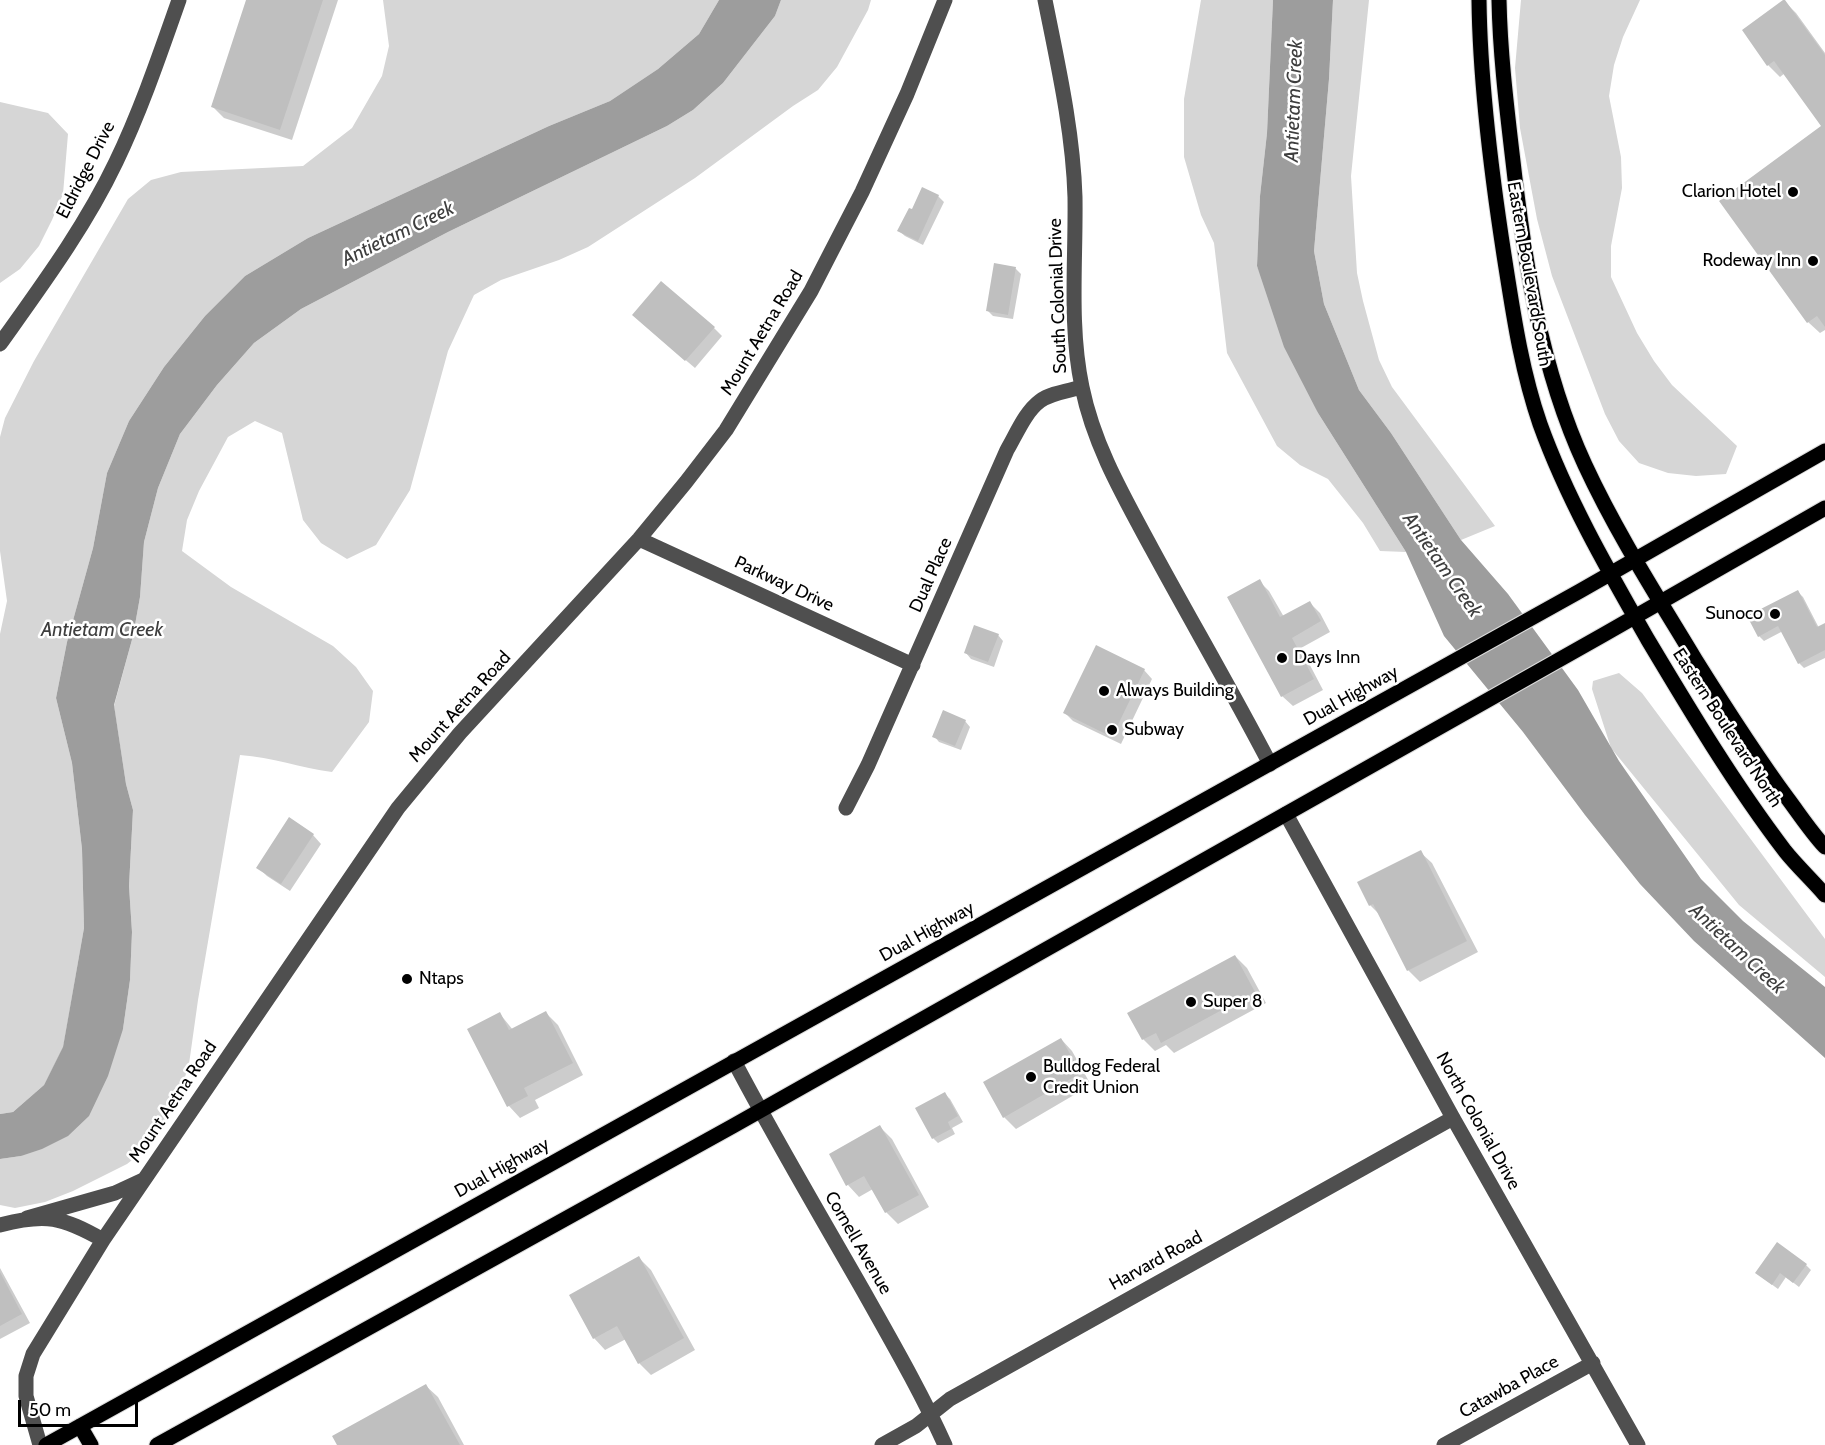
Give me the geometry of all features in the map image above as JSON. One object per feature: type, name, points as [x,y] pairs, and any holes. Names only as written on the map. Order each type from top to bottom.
[{"type":"main road","name":"Eastern Boulevard South","points":[[1479,0],[1481,66],[1496,208],[1520,351],[1540,422],[1558,469],[1611,573]]},
{"type":"main road","name":"Eastern Boulevard South","points":[[1499,0],[1502,63],[1518,204],[1530,281],[1545,348],[1564,414],[1585,464],[1607,509],[1636,558]]},
{"type":"main road","points":[[1488,131],[1509,127]]},
{"type":"main road","name":"Dual Highway","points":[[46,1445],[1580,591],[1825,451]]},
{"type":"main road","points":[[157,1445],[760,1110],[1604,635],[1825,508]]},
{"type":"main road","name":"Eastern Boulevard North","points":[[1636,558],[1660,602],[1755,755],[1825,847]]},
{"type":"main road","name":"Eastern Boulevard North","points":[[1611,573],[1726,768],[1787,853],[1825,895]]},
{"type":"main road","points":[[80,1426],[91,1445]]},
{"type":"street","name":"Eldridge Drive","points":[[0,344],[68,248],[116,163],[155,69],[179,0]]},
{"type":"street","name":"Mount Aetna Road","points":[[40,1445],[26,1396],[26,1376],[33,1353],[103,1240],[398,808],[460,732],[639,539],[726,430],[811,291],[862,192],[903,104],[945,0]]},
{"type":"street","name":"South Colonial Drive","points":[[1045,0],[1071,149],[1074,195],[1075,322],[1082,387],[1092,426],[1106,463],[1270,764]]},
{"type":"street","name":"Dual Place","points":[[846,808],[913,665],[1007,450],[1026,418],[1039,402],[1082,387]]},
{"type":"street","name":"Parkway Drive","points":[[639,539],[913,665]]},
{"type":"street","name":"North Colonial Drive","points":[[1286,814],[1453,1118],[1638,1445]]},
{"type":"street","name":"Cornell Avenue","points":[[734,1061],[904,1362],[945,1445]]},
{"type":"street","name":"Harvard Road","points":[[882,1445],[916,1426],[950,1399],[1453,1118]]},
{"type":"street","points":[[0,1226],[116,1192],[143,1180]]},
{"type":"street","points":[[27,1218],[50,1218],[68,1222],[103,1240]]},
{"type":"street","name":"Catawba Place","points":[[1444,1445],[1593,1363]]},
{"type":"shaded area","points":[[383,0],[719,0],[699,34],[658,69],[610,101],[549,126],[308,238],[245,276],[205,316],[164,367],[129,421],[107,473],[93,548],[67,642],[56,698],[72,763],[82,849],[84,928],[63,1048],[44,1085],[13,1112],[0,1114],[0,634],[7,601],[0,551],[0,437],[5,418],[34,361],[128,199],[151,180],[181,172],[303,166],[352,128],[382,76],[389,46]]},
{"type":"shaded area","points":[[781,0],[871,0],[868,10],[837,67],[818,90],[695,178],[588,247],[559,260],[501,280],[474,295],[448,351],[410,490],[376,545],[347,559],[321,543],[303,520],[282,433],[255,421],[228,437],[199,491],[187,520],[182,551],[231,587],[333,646],[356,667],[373,691],[369,722],[332,772],[240,755],[189,1064],[180,1093],[151,1145],[127,1164],[73,1191],[45,1202],[15,1208],[0,1205],[0,1159],[21,1156],[123,1029],[130,980],[132,932],[129,886],[133,810],[126,784],[114,706],[133,636],[140,597],[144,542],[158,488],[180,434],[217,385],[254,343],[301,309],[448,232],[667,126],[693,110],[723,83],[775,16]]},
{"type":"shaded area","points":[[1201,0],[1273,0],[1267,133],[1260,196],[1257,266],[1318,413],[1406,552],[1380,551],[1363,523],[1328,479],[1300,465],[1277,446],[1227,353],[1214,243],[1201,215],[1184,157],[1184,99]]},
{"type":"shaded area","points":[[1333,0],[1369,0],[1351,176],[1357,273],[1363,301],[1379,360],[1392,387],[1495,526],[1461,540],[1391,433],[1359,390],[1324,304],[1314,251],[1329,79]]},
{"type":"shaded area","points":[[1521,0],[1640,0],[1623,37],[1614,65],[1609,96],[1621,157],[1622,188],[1611,246],[1611,277],[1637,333],[1654,361],[1672,385],[1737,446],[1726,474],[1696,476],[1668,473],[1639,463],[1619,441],[1605,414],[1552,276],[1537,219],[1520,128],[1515,68]]},
{"type":"shaded area","points":[[0,102],[48,113],[68,134],[63,194],[52,220],[39,246],[20,269],[0,283]]},
{"type":"shaded area","points":[[1619,673],[1642,693],[1825,939],[1825,977],[1739,905],[1611,748],[1592,689],[1593,681]]},
{"type":"water","name":"Antietam Creek","points":[[719,0],[781,0],[775,16],[723,83],[693,110],[667,126],[448,232],[301,309],[254,343],[217,385],[180,434],[158,488],[144,542],[140,597],[133,636],[114,705],[126,784],[133,810],[129,886],[132,932],[130,980],[123,1029],[108,1076],[89,1116],[68,1136],[42,1149],[21,1156],[0,1159],[0,1114],[13,1112],[44,1085],[63,1047],[84,928],[82,849],[72,763],[56,698],[67,642],[93,548],[107,473],[129,421],[164,367],[205,316],[245,276],[308,238],[549,126],[610,101],[658,69],[699,34]]},
{"type":"water","name":"Antietam Creek","points":[[1273,0],[1333,0],[1329,79],[1314,251],[1324,304],[1359,390],[1391,433],[1461,540],[1508,594],[1578,690],[1619,761],[1701,879],[1743,921],[1825,987],[1825,1058],[1694,941],[1640,884],[1523,732],[1444,636],[1406,552],[1318,413],[1284,347],[1257,266],[1260,196],[1267,133]]},
{"type":"building","points":[[246,0],[323,0],[280,130],[211,107]]},
{"type":"building","points":[[1783,0],[1825,55],[1825,327],[1817,316],[1807,323],[1719,201],[1821,126],[1774,61],[1767,66],[1742,30]]},
{"type":"building","points":[[922,187],[939,195],[918,241],[897,231],[909,208],[912,209]]},
{"type":"building","points":[[994,263],[1016,267],[1008,315],[986,311]]},
{"type":"building","points":[[661,281],[715,327],[685,361],[632,315]]},
{"type":"building","name":"Days Inn","points":[[1260,579],[1280,617],[1310,601],[1321,621],[1292,638],[1314,679],[1281,697],[1227,597]]},
{"type":"building","points":[[1798,590],[1817,627],[1825,623],[1825,650],[1798,664],[1778,626],[1758,637],[1747,616]]},
{"type":"building","points":[[974,625],[999,634],[988,662],[964,653]]},
{"type":"building","name":"Always Building","points":[[1096,645],[1145,669],[1112,737],[1063,713]]},
{"type":"building","points":[[943,710],[966,720],[955,746],[932,737]]},
{"type":"building","points":[[289,817],[314,834],[281,884],[256,868]]},
{"type":"building","points":[[1421,850],[1467,941],[1407,971],[1373,904],[1369,906],[1357,882]]},
{"type":"building","name":"Super 8","points":[[1235,955],[1255,992],[1161,1043],[1156,1033],[1142,1040],[1127,1013]]},
{"type":"building","points":[[546,1011],[573,1063],[524,1088],[528,1096],[507,1107],[467,1029],[500,1012],[509,1030]]},
{"type":"building","points":[[1061,1038],[1081,1073],[1003,1118],[983,1082]]},
{"type":"building","points":[[945,1092],[958,1116],[948,1122],[951,1129],[932,1139],[915,1108]]},
{"type":"building","points":[[880,1125],[919,1195],[885,1213],[864,1176],[846,1186],[829,1154]]},
{"type":"building","points":[[1777,1242],[1807,1264],[1793,1283],[1780,1273],[1772,1285],[1755,1273]]},
{"type":"building","points":[[639,1256],[684,1338],[638,1364],[617,1326],[593,1339],[569,1295]]},
{"type":"building","points":[[0,1272],[22,1314],[0,1326]]},
{"type":"building","points":[[426,1384],[460,1445],[337,1445],[332,1436]]},
{"type":"place","name":"Clarion Hotel","points":[[1793,192]]},
{"type":"place","name":"Rodeway Inn","points":[[1813,261]]},
{"type":"place","name":"Sunoco","points":[[1775,614]]},
{"type":"place","name":"Days Inn","points":[[1282,658]]},
{"type":"place","name":"Always Building","points":[[1104,691]]},
{"type":"place","name":"Subway","points":[[1112,730]]},
{"type":"place","name":"Ntaps","points":[[407,979]]},
{"type":"place","name":"Super 8","points":[[1191,1002]]},
{"type":"place","name":"Bulldog Federal Credit Union","points":[[1031,1077]]}]
